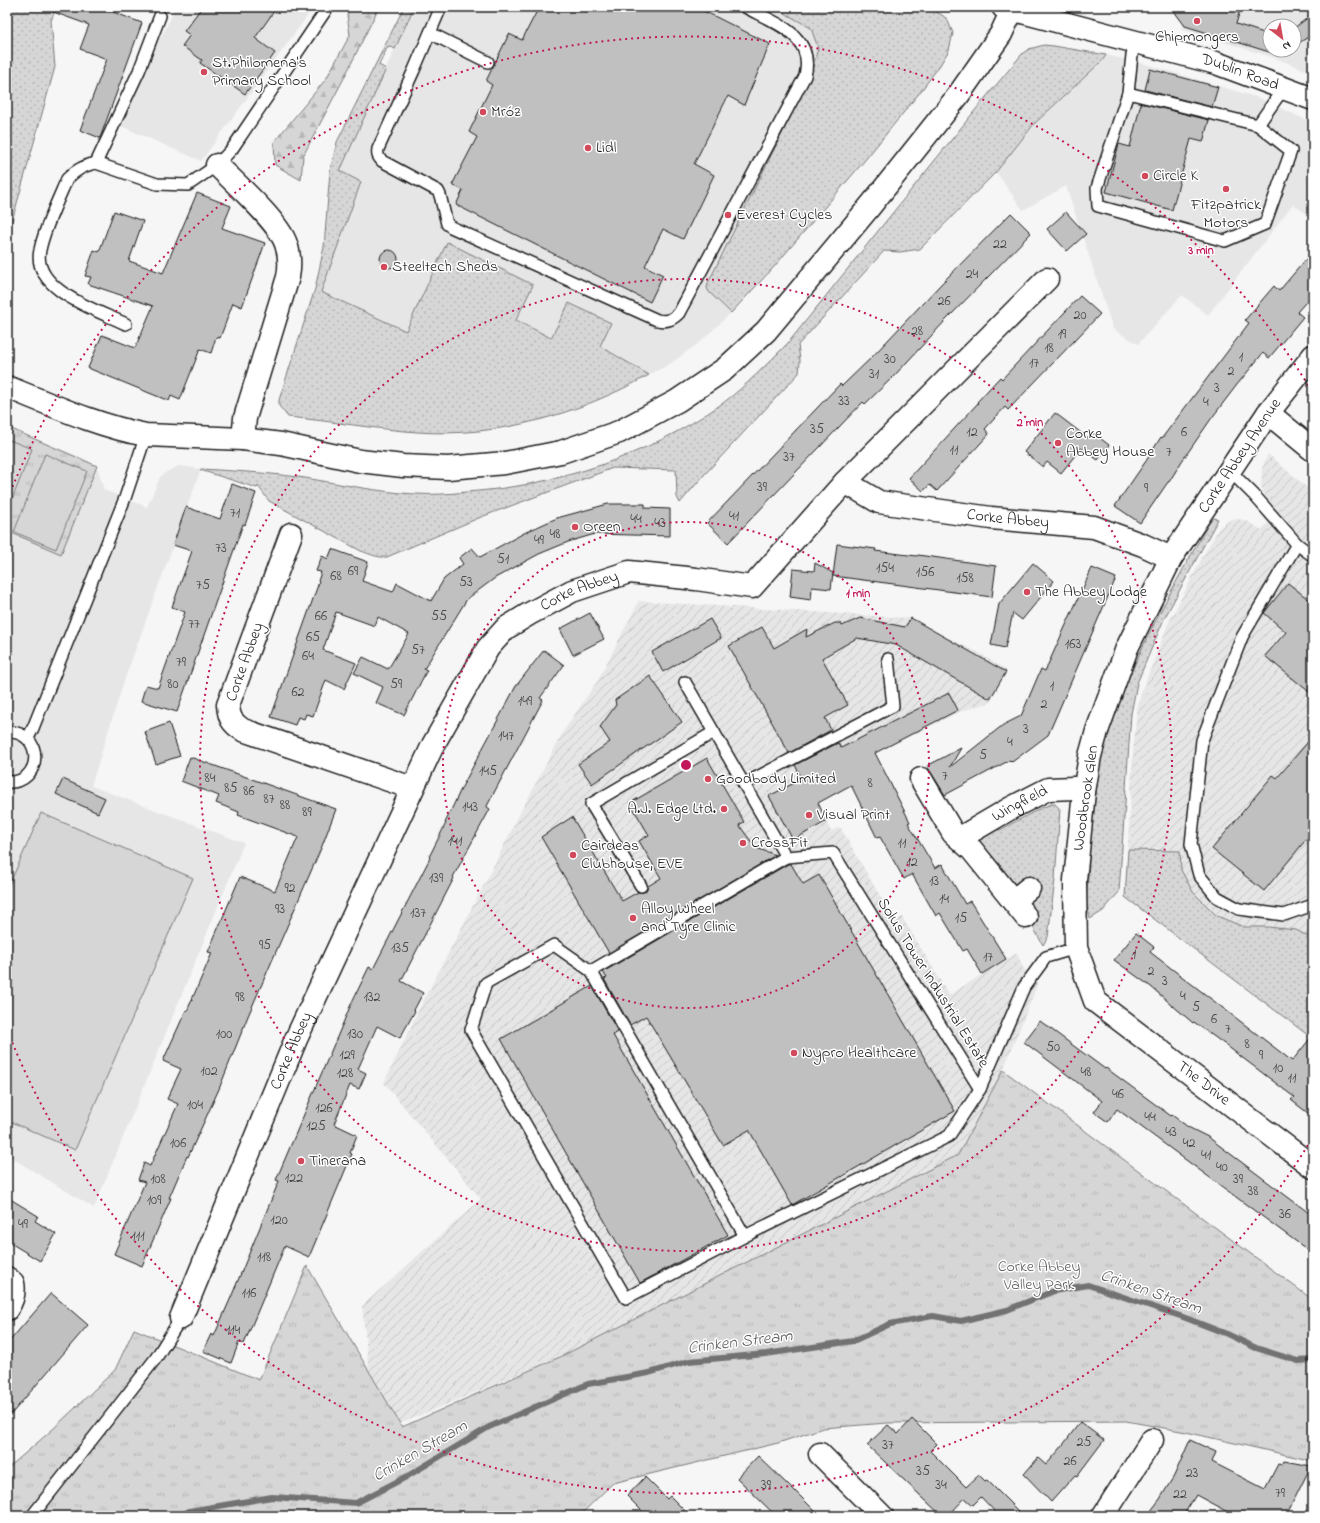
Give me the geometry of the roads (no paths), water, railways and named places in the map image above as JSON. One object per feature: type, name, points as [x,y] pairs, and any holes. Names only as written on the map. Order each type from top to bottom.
[{"type":"street","points":[[7,387],[88,418],[146,435],[243,439],[281,444],[360,461],[403,466],[455,468],[505,463],[561,452],[619,432],[677,401],[725,369],[766,331],[871,205],[957,97],[1017,9]]},
{"type":"street","name":"Dublin Road","points":[[1017,9],[1216,63],[1285,88],[1310,95]]},
{"type":"street","points":[[216,165],[263,212],[282,234],[286,243],[289,257],[288,277],[245,418],[243,439]]},
{"type":"street","name":"Corke Abbey","points":[[182,1318],[296,1040],[412,788],[443,726],[488,648],[513,622],[572,591],[629,572],[752,587],[846,482],[1047,279]]},
{"type":"street","name":"Corke Abbey Avenue","points":[[1170,558],[1268,413],[1313,356]]},
{"type":"street","points":[[1268,413],[1313,450]]},
{"type":"street","name":"Corke Abbey","points":[[846,482],[879,502],[991,518],[1094,528],[1143,545],[1170,558]]},
{"type":"street","name":"Corke Abbey","points":[[291,534],[228,705],[229,715],[235,725],[243,730],[412,788]]},
{"type":"street","name":"Woodbrook Glen","points":[[1095,1001],[1076,948],[1075,880],[1084,792],[1090,756],[1113,684],[1127,648],[1170,558]]},
{"type":"street","points":[[921,780],[952,833],[960,838],[1023,902]]},
{"type":"street","name":"Wingfield","points":[[960,838],[1011,808],[1048,789],[1074,788],[1084,792]]},
{"type":"street","name":"The Drive","points":[[1095,1001],[1313,1167]]},
{"type":"street","points":[[7,1278],[13,1283],[15,1291],[7,1309]]},
{"type":"street","points":[[1102,1516],[1152,1440]]},
{"type":"street","points":[[820,1454],[882,1516]]},
{"type":"lane","points":[[126,324],[67,296],[55,288],[46,278],[40,264],[39,252],[67,179],[82,166],[96,163],[157,184],[188,185],[216,165],[232,149],[328,7]]},
{"type":"lane","points":[[441,7],[378,149],[377,154],[379,158],[438,191],[447,224],[450,227],[657,320],[665,322],[673,319],[679,313],[805,76],[808,66],[802,44],[780,26],[745,7]]},
{"type":"lane","points":[[96,163],[139,71],[160,16]]},
{"type":"lane","points":[[430,33],[488,62]]},
{"type":"lane","points":[[1128,93],[1258,125],[1291,151],[1265,224],[1225,241],[1098,206],[1097,188],[1128,93],[1132,55],[1135,42]]},
{"type":"lane","points":[[1258,125],[1285,88]]},
{"type":"lane","points":[[28,738],[122,506],[146,435]]},
{"type":"lane","points":[[1229,470],[1254,494],[1297,544],[1313,556]]},
{"type":"lane","points":[[1297,544],[1242,637],[1202,740],[1191,844],[1199,875],[1217,897],[1239,909],[1284,915],[1313,905]]},
{"type":"lane","points":[[744,784],[893,706],[888,659]]},
{"type":"lane","points":[[591,971],[786,857],[685,682]]},
{"type":"lane","points":[[7,732],[21,734],[28,738],[33,745],[35,753],[35,761],[27,776],[20,780],[7,782]]},
{"type":"lane","points":[[641,886],[591,804],[714,732]]},
{"type":"lane","name":"Solus Tower Industrial Estate","points":[[786,857],[833,853],[980,1089]]},
{"type":"lane","points":[[745,1236],[591,971],[554,945],[486,983],[471,1030],[626,1298],[745,1236],[949,1136],[980,1089]]},
{"type":"lane","name":"Solus Tower Industrial Estate","points":[[980,1089],[1024,987],[1046,957],[1076,948]]},
{"type":"lane","points":[[32,1516],[156,1358],[182,1318]]},
{"type":"waterway","name":"Crinken Stream","points":[[180,1516],[189,1511],[272,1497],[356,1503],[406,1477],[489,1427],[588,1384],[649,1373],[689,1361],[766,1354],[853,1341],[890,1324],[933,1316],[961,1321],[1007,1310],[1054,1291],[1088,1285],[1183,1317],[1227,1334],[1256,1348],[1298,1361],[1313,1360]]},
{"type":"place","name":"Chipmongers","points":[[1197,21]]},
{"type":"place","name":"St.Philomena's Primary School","points":[[204,72]]},
{"type":"place","name":"Mróz","points":[[483,112]]},
{"type":"place","name":"Lidl","points":[[588,148]]},
{"type":"place","name":"Circle K","points":[[1145,176]]},
{"type":"place","name":"Fitzpatrick Motors","points":[[1226,189]]},
{"type":"place","name":"Everest Cycles","points":[[728,215]]},
{"type":"place","name":"Steeltech Sheds","points":[[384,267]]},
{"type":"place","name":"Corke Abbey House","points":[[1058,443]]},
{"type":"place","name":"Oreen","points":[[575,527]]},
{"type":"place","name":"The Abbey Lodge","points":[[1027,592]]},
{"type":"place","name":"Goodbody Limited","points":[[708,779]]},
{"type":"place","name":"A.J. Edge Ltd.","points":[[724,809]]},
{"type":"place","name":"Visual Print","points":[[809,815]]},
{"type":"place","name":"CrossFit","points":[[743,843]]},
{"type":"place","name":"Cairdeas Clubhouse, EVE","points":[[573,855]]},
{"type":"place","name":"Alloy Wheel and Tyre Clinic","points":[[633,918]]},
{"type":"place","name":"Nypro Healthcare","points":[[794,1053]]},
{"type":"place","name":"Tinerana","points":[[301,1161]]},
{"type":"park label","name":"Corke Abbey Valley Park","points":[[1039,1276]]}]
